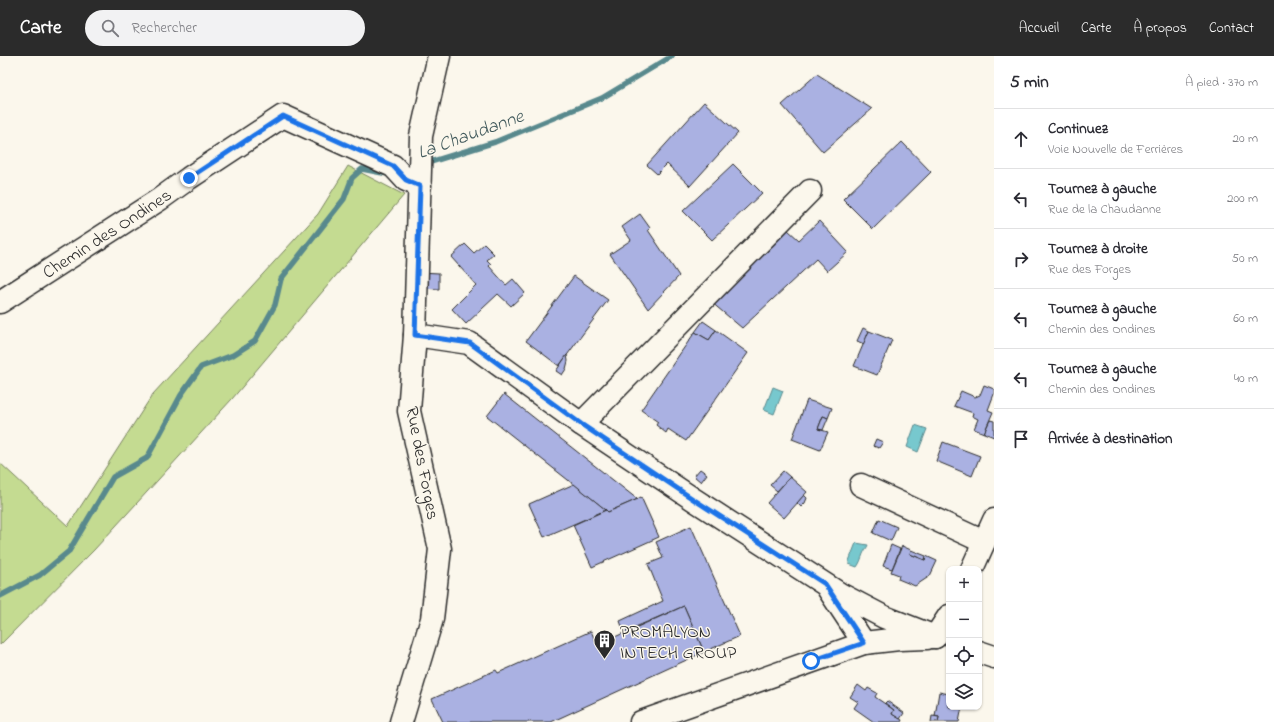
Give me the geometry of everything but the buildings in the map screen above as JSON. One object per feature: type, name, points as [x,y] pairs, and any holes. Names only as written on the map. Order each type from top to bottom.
[{"type":"street","name":"Rue des Forges","points":[[401,722],[432,619],[440,549],[409,411],[415,335],[410,177],[439,56]]},
{"type":"street","name":"Chemin des Ondines","points":[[0,302],[160,199],[283,116],[410,177]]},
{"type":"street","points":[[581,424],[810,191]]},
{"type":"street","points":[[415,335],[470,343],[581,424],[693,499],[840,594],[884,617],[942,639]]},
{"type":"street","points":[[861,485],[984,542]]},
{"type":"street","points":[[973,566],[994,520]]},
{"type":"street","points":[[825,584],[864,643]]},
{"type":"street","points":[[942,639],[946,626]]},
{"type":"street","points":[[641,722],[864,643],[899,639],[942,639]]},
{"type":"street","points":[[982,653],[994,657]]},
{"type":"green space","points":[[348,166],[404,195],[232,399],[94,550],[0,645],[0,463],[68,526],[153,394],[318,214]]},
{"type":"water","points":[[773,387],[783,391],[774,414],[764,410]]},
{"type":"water","points":[[915,425],[927,429],[918,452],[907,447]]},
{"type":"water","points":[[856,543],[868,545],[857,567],[849,564]]},
{"type":"waterway","name":"La Chaudanne","points":[[424,164],[495,142],[602,98],[672,56]]},
{"type":"waterway","name":"La Chaudanne","points":[[0,596],[40,575],[69,551],[113,477],[147,458],[181,395],[201,367],[233,355],[255,341],[275,305],[281,279],[344,199],[352,178],[362,169],[388,174]]},
{"type":"place","name":"PROMALYON INTECH GROUP","points":[[605,660]]},
{"type":"route","points":[[189,178],[283,116],[393,166],[406,180],[420,186],[415,335],[470,343],[581,424],[693,499],[825,584],[864,643],[811,661]]}]
